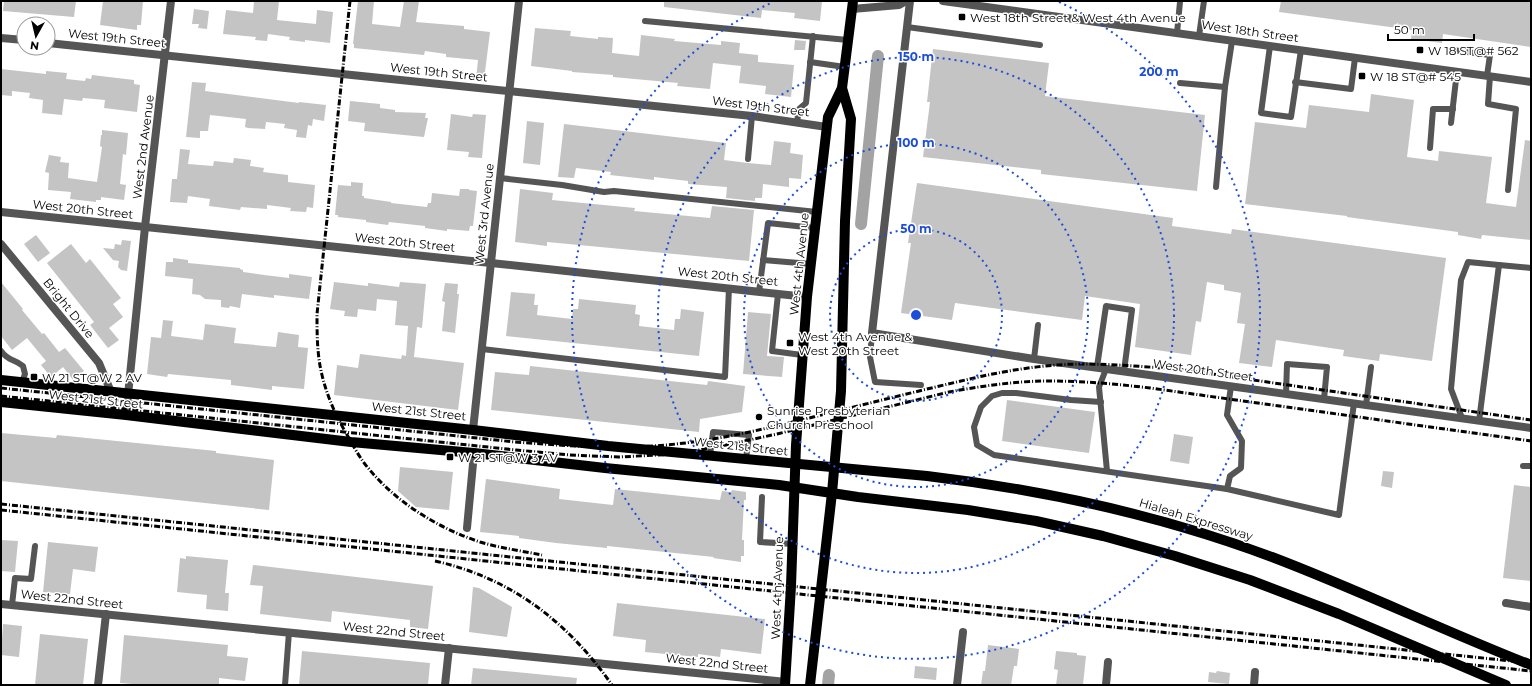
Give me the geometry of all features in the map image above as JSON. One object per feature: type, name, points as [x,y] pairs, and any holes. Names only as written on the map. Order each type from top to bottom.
[{"type":"main road","name":"West 4th Avenue","points":[[785,683],[802,355],[807,297],[828,117],[842,88],[852,5]]},
{"type":"main road","name":"West 4th Avenue","points":[[810,685],[832,493],[842,355],[845,221],[851,119],[842,88]]},
{"type":"main road","name":"West 21st Street","points":[[1,380],[473,430],[608,446],[834,467]]},
{"type":"main road","name":"West 21st Street","points":[[1,402],[126,415],[351,442],[474,453],[832,493]]},
{"type":"main road","name":"Hialeah Expressway","points":[[834,467],[971,481],[1108,507],[1170,523],[1271,557],[1342,585],[1531,665]]},
{"type":"main road","points":[[832,493],[968,510],[1036,521],[1103,536],[1175,556],[1250,580],[1339,614],[1506,685]]},
{"type":"street","name":"West 2nd Avenue","points":[[126,415],[145,227],[166,55],[171,1]]},
{"type":"street","name":"West 3rd Avenue","points":[[473,430],[519,1]]},
{"type":"street","points":[[852,5],[899,5],[906,1]]},
{"type":"street","points":[[872,333],[910,1]]},
{"type":"street","name":"West 18th Street","points":[[943,1],[1531,82]]},
{"type":"street","points":[[1,38],[16,39]]},
{"type":"street","name":"West 19th Street","points":[[56,44],[752,116],[827,127]]},
{"type":"street","name":"West 20th Street","points":[[1,212],[807,297]]},
{"type":"street","name":"Bright Drive","points":[[1,244],[99,363],[111,392]]},
{"type":"street","name":"West 20th Street","points":[[872,333],[1034,359],[1531,428]]},
{"type":"street","points":[[467,528],[474,453]]},
{"type":"street","points":[[1506,603],[1531,607]]},
{"type":"street","name":"West 22nd Street","points":[[1,604],[785,683]]},
{"type":"street","points":[[98,685],[106,614]]},
{"type":"street","points":[[957,685],[964,632]]},
{"type":"street","points":[[445,685],[449,648]]},
{"type":"street","points":[[1106,685],[1108,662]]},
{"type":"street","points":[[1254,685],[1255,672]]},
{"type":"lane","points":[[1200,36],[1204,1]]},
{"type":"lane","points":[[1177,33],[1180,2]]},
{"type":"lane","points":[[646,21],[848,40]]},
{"type":"lane","points":[[907,27],[1040,45]]},
{"type":"lane","points":[[797,122],[799,109],[806,102],[813,36]]},
{"type":"lane","points":[[1216,187],[1225,86],[1232,41]]},
{"type":"lane","points":[[1270,46],[1261,113],[1291,117],[1300,50]]},
{"type":"lane","points":[[1452,50],[1490,54],[1488,104],[1516,109],[1508,190]]},
{"type":"lane","points":[[1295,82],[1351,89],[1355,58]]},
{"type":"lane","points":[[810,62],[845,67]]},
{"type":"lane","points":[[1451,123],[1457,71]]},
{"type":"lane","points":[[1180,83],[1225,86]]},
{"type":"lane","points":[[1430,148],[1433,109],[1453,109]]},
{"type":"lane","points":[[748,159],[752,116]]},
{"type":"lane","points":[[500,178],[562,185],[604,192],[614,191],[691,198],[817,212]]},
{"type":"lane","points":[[759,292],[768,223],[815,228]]},
{"type":"lane","points":[[763,260],[811,264]]},
{"type":"lane","points":[[1462,418],[1451,389],[1461,280],[1468,262],[1531,268]]},
{"type":"lane","points":[[1480,421],[1499,265]]},
{"type":"lane","points":[[482,349],[725,377],[729,288]]},
{"type":"lane","points":[[778,294],[772,351],[802,355]]},
{"type":"lane","points":[[1096,367],[1106,306],[1132,310],[1124,371]]},
{"type":"lane","points":[[1034,359],[1038,325]]},
{"type":"lane","points":[[872,333],[870,357],[875,382],[922,385]]},
{"type":"lane","points":[[1,351],[8,359],[16,361],[23,366],[25,374],[22,382]]},
{"type":"lane","points":[[1286,394],[1287,364],[1327,367],[1324,399]]},
{"type":"lane","points":[[1366,405],[1371,367]]},
{"type":"lane","points":[[1106,369],[1099,387],[1107,471]]},
{"type":"lane","points":[[1228,489],[1230,476],[1241,468],[1242,441],[1227,415],[1232,386]]},
{"type":"lane","points":[[1101,402],[1016,393],[1002,393],[992,396],[981,407],[974,427],[977,445],[994,455],[1228,489],[1339,515],[1354,403]]},
{"type":"lane","points":[[710,456],[713,432],[749,435],[746,460]]},
{"type":"lane","points":[[1523,466],[1531,466]]},
{"type":"lane","points":[[762,497],[760,542],[793,544]]},
{"type":"lane","points":[[12,605],[15,578],[31,580],[35,546]]},
{"type":"lane","points":[[285,685],[289,632]]},
{"type":"building","points":[[4,1],[76,1],[74,17],[3,11]]},
{"type":"building","points":[[103,1],[143,1],[141,25],[137,25],[137,30],[100,25]]},
{"type":"building","points":[[254,1],[279,1],[277,20],[316,24],[317,10],[333,12],[330,43],[289,40],[290,37],[268,34],[267,41],[255,40],[256,37],[223,34],[226,10],[253,13]]},
{"type":"building","points":[[358,1],[374,1],[372,24],[400,27],[404,1],[419,1],[416,22],[464,26],[464,29],[490,32],[484,80],[476,79],[478,60],[446,57],[446,54],[425,51],[424,55],[354,48],[353,44]]},
{"type":"building","points":[[664,1],[822,1],[820,21],[794,18],[795,13],[762,10],[761,18],[664,7]]},
{"type":"building","points":[[1281,1],[1531,1],[1531,47],[1443,34],[1442,43],[1411,39],[1412,30],[1279,12]]},
{"type":"building","points":[[194,9],[209,11],[207,29],[198,28],[199,24],[192,24]]},
{"type":"building","points":[[535,28],[571,31],[570,36],[598,39],[598,37],[613,38],[612,53],[639,56],[641,35],[675,39],[674,41],[721,45],[721,41],[740,43],[739,53],[758,55],[758,62],[794,65],[791,97],[765,94],[766,86],[739,83],[741,66],[713,63],[710,89],[677,86],[678,83],[613,77],[613,75],[572,72],[531,66]]},
{"type":"building","points":[[795,40],[806,41],[805,50],[794,50]]},
{"type":"building","points":[[933,49],[1049,63],[1045,96],[1205,115],[1197,191],[1041,174],[1041,170],[923,157],[930,102],[927,102]]},
{"type":"building","points":[[1,69],[46,74],[46,71],[67,73],[66,79],[85,81],[86,78],[91,79],[92,75],[134,80],[134,84],[140,85],[137,112],[104,108],[105,100],[83,98],[82,101],[64,99],[62,115],[42,113],[43,100],[29,98],[30,93],[12,91],[12,96],[1,95]]},
{"type":"building","points":[[192,82],[206,83],[205,91],[326,105],[324,121],[313,119],[312,126],[308,125],[306,138],[296,137],[297,130],[284,128],[285,124],[266,122],[265,129],[248,128],[245,127],[246,119],[210,115],[208,131],[200,131],[200,138],[186,137]]},
{"type":"building","points":[[1371,94],[1414,100],[1407,157],[1438,161],[1439,151],[1492,157],[1486,203],[1516,207],[1525,140],[1531,141],[1531,240],[1482,235],[1481,239],[1458,235],[1458,232],[1347,216],[1245,204],[1255,122],[1306,128],[1309,105],[1369,112]]},
{"type":"building","points":[[350,101],[380,104],[380,108],[395,110],[395,112],[426,113],[425,118],[428,118],[424,137],[364,131],[365,123],[348,121]]},
{"type":"building","points":[[451,114],[472,117],[473,114],[486,115],[482,158],[468,157],[469,152],[447,150]]},
{"type":"building","points":[[527,121],[544,123],[540,165],[523,163]]},
{"type":"building","points":[[564,124],[726,143],[724,160],[771,165],[774,141],[791,143],[790,153],[803,155],[801,179],[789,178],[789,187],[763,184],[762,198],[755,198],[755,201],[726,198],[727,187],[688,184],[688,181],[654,177],[654,180],[610,175],[611,172],[576,168],[574,178],[558,177]]},
{"type":"building","points":[[102,130],[128,133],[126,155],[123,154],[120,184],[126,185],[124,200],[101,197],[101,200],[96,200],[96,202],[70,199],[71,192],[48,190],[49,173],[45,172],[49,155],[61,157],[60,162],[69,163],[68,178],[97,182],[102,147],[100,146]]},
{"type":"building","points":[[180,149],[190,150],[188,164],[213,166],[214,161],[233,163],[234,158],[251,160],[250,166],[264,168],[263,172],[288,175],[288,182],[315,185],[313,208],[307,207],[306,212],[290,211],[291,208],[267,205],[267,209],[241,207],[240,210],[209,206],[210,199],[188,196],[187,203],[170,202],[172,179],[177,179]]},
{"type":"building","points":[[351,182],[363,183],[362,196],[364,196],[364,198],[427,207],[428,203],[431,203],[432,193],[459,196],[460,189],[477,191],[473,226],[470,226],[469,231],[447,229],[447,231],[425,228],[425,226],[389,222],[388,225],[366,222],[366,220],[338,217],[338,215],[335,215],[338,185],[351,186]]},
{"type":"building","points":[[917,183],[1173,218],[1172,226],[1231,234],[1232,229],[1446,258],[1432,361],[1380,354],[1379,361],[1343,356],[1344,350],[1276,340],[1272,367],[1239,363],[1245,324],[1237,323],[1241,293],[1224,290],[1224,285],[1207,282],[1201,322],[1196,321],[1191,355],[1135,347],[1140,304],[1085,296],[1082,320],[955,303],[952,320],[901,313],[911,243],[908,243]]},
{"type":"building","points":[[520,189],[553,193],[552,200],[635,208],[634,211],[710,218],[712,206],[754,210],[749,261],[547,242],[547,246],[515,242]]},
{"type":"building","points":[[36,235],[50,253],[38,262],[24,244]]},
{"type":"building","points":[[122,240],[131,241],[127,271],[121,270],[118,267],[119,261],[113,260],[103,248],[114,249],[115,244],[121,245]]},
{"type":"building","points":[[71,244],[86,263],[90,259],[121,298],[113,304],[123,317],[109,328],[119,340],[108,348],[90,325],[94,322],[47,263]]},
{"type":"building","points":[[173,258],[188,260],[188,263],[240,268],[243,272],[264,275],[289,278],[289,274],[312,277],[309,299],[274,295],[274,298],[242,294],[240,308],[230,306],[229,308],[221,307],[221,300],[205,299],[200,295],[192,294],[193,279],[165,276],[166,262],[173,262]]},
{"type":"building","points":[[1,282],[42,334],[44,333],[59,352],[65,348],[84,371],[73,380],[63,367],[51,377],[41,365],[46,361],[27,338],[12,350],[1,336]]},
{"type":"building","points":[[334,282],[368,286],[368,283],[399,287],[400,282],[426,284],[422,328],[417,327],[414,357],[464,363],[458,410],[334,395],[337,365],[358,368],[360,354],[401,359],[402,355],[406,356],[408,326],[395,325],[397,301],[377,299],[376,311],[358,309],[357,317],[344,316],[345,311],[330,309]]},
{"type":"building","points":[[445,283],[458,284],[457,294],[459,294],[455,333],[442,331],[445,302],[442,301]]},
{"type":"building","points":[[511,292],[535,294],[534,305],[538,305],[537,315],[572,319],[573,309],[578,309],[579,299],[636,305],[635,314],[640,315],[639,326],[674,330],[675,319],[680,319],[681,309],[704,312],[699,356],[506,336]]},
{"type":"building","points":[[748,312],[771,314],[767,356],[784,357],[782,377],[743,374]]},
{"type":"building","points":[[163,320],[173,321],[171,336],[203,340],[205,324],[236,328],[234,343],[276,347],[278,332],[299,335],[298,347],[308,348],[304,389],[272,386],[272,390],[231,385],[231,380],[168,374],[167,377],[147,374],[151,337],[161,338]]},
{"type":"building","points":[[530,366],[707,385],[708,381],[745,386],[742,412],[700,419],[699,432],[491,410],[495,372],[529,375]]},
{"type":"building","points":[[1007,400],[1095,412],[1089,453],[1002,441]]},
{"type":"building","points":[[1,433],[56,438],[57,435],[216,451],[216,453],[274,460],[269,510],[1,481]]},
{"type":"building","points":[[1174,434],[1193,437],[1189,464],[1170,461]]},
{"type":"building","points":[[400,467],[453,472],[449,510],[416,507],[398,491]]},
{"type":"building","points":[[1383,471],[1394,472],[1392,488],[1381,486]]},
{"type":"building","points":[[486,479],[560,489],[559,499],[613,505],[615,489],[720,500],[722,491],[731,492],[732,490],[746,492],[746,500],[744,500],[742,540],[744,540],[744,556],[741,556],[741,562],[713,558],[714,557],[607,546],[607,548],[556,543],[519,538],[519,536],[480,532]]},
{"type":"building","points":[[1514,485],[1531,487],[1531,581],[1503,578]]},
{"type":"building","points":[[1,540],[18,541],[15,572],[1,571]]},
{"type":"building","points":[[48,542],[98,547],[95,572],[73,569],[70,594],[43,592]]},
{"type":"building","points":[[186,556],[228,560],[225,593],[229,593],[228,611],[206,609],[207,595],[177,592],[180,558],[186,559]]},
{"type":"building","points":[[253,565],[433,586],[428,629],[410,627],[410,620],[332,611],[331,622],[260,614],[263,586],[250,585]]},
{"type":"building","points":[[473,587],[479,588],[512,607],[507,637],[469,632]]},
{"type":"building","points":[[617,603],[765,619],[761,654],[721,649],[720,657],[698,654],[698,657],[645,652],[646,640],[613,636]]},
{"type":"building","points":[[3,624],[22,626],[19,657],[1,655]]},
{"type":"building","points":[[40,634],[88,639],[83,685],[35,685]]},
{"type":"building","points":[[124,635],[228,645],[227,656],[248,658],[245,681],[219,678],[219,685],[145,685],[120,683]]},
{"type":"building","points":[[988,645],[1019,649],[1017,666],[1014,666],[1011,685],[981,685],[983,671],[985,671]]},
{"type":"building","points":[[302,651],[430,663],[428,685],[299,685]]},
{"type":"building","points":[[1056,651],[1077,653],[1077,655],[1086,656],[1083,685],[1056,685],[1058,670],[1054,669]]},
{"type":"building","points":[[915,666],[937,668],[936,680],[914,678]]},
{"type":"building","points":[[473,668],[577,678],[576,685],[471,685]]},
{"type":"building","points":[[1217,671],[1230,673],[1229,684],[1208,682],[1209,672],[1216,673]]},
{"type":"waterway","points":[[861,224],[878,56]]},
{"type":"waterway","points":[[828,685],[829,675]]},
{"type":"railway","points":[[350,1],[317,314],[319,360],[326,390],[338,419],[363,461],[380,481],[405,503],[434,522],[464,536],[495,546],[542,555]]},
{"type":"railway","points":[[1,388],[515,442],[575,446],[636,447],[694,442],[749,432],[942,385],[1008,371],[1033,367],[1096,364],[1177,369],[1531,420]]},
{"type":"railway","points":[[1,396],[516,450],[570,455],[619,457],[677,454],[726,445],[949,392],[1012,383],[1062,381],[1150,388],[1531,441]]},
{"type":"railway","points":[[1,504],[1531,663]]},
{"type":"railway","points":[[1,510],[1531,671]]},
{"type":"railway","points":[[435,561],[463,569],[489,579],[513,591],[536,606],[576,641],[595,662],[612,685]]},
{"type":"place","name":"West 18th Street & West 4th Avenue","points":[[962,17]]},
{"type":"place","name":"W 18 ST@# 562","points":[[1420,50]]},
{"type":"place","name":"W 18 ST@# 545","points":[[1362,76]]},
{"type":"place","name":"West 4th Avenue & West 20th Street","points":[[790,343]]},
{"type":"place","name":"W 21 ST@W 2 AV","points":[[34,377]]},
{"type":"place","name":"Sunrise Presbyterian Church Preschool","points":[[759,417]]},
{"type":"place","name":"W 21 ST@W 3 AV","points":[[450,457]]}]
